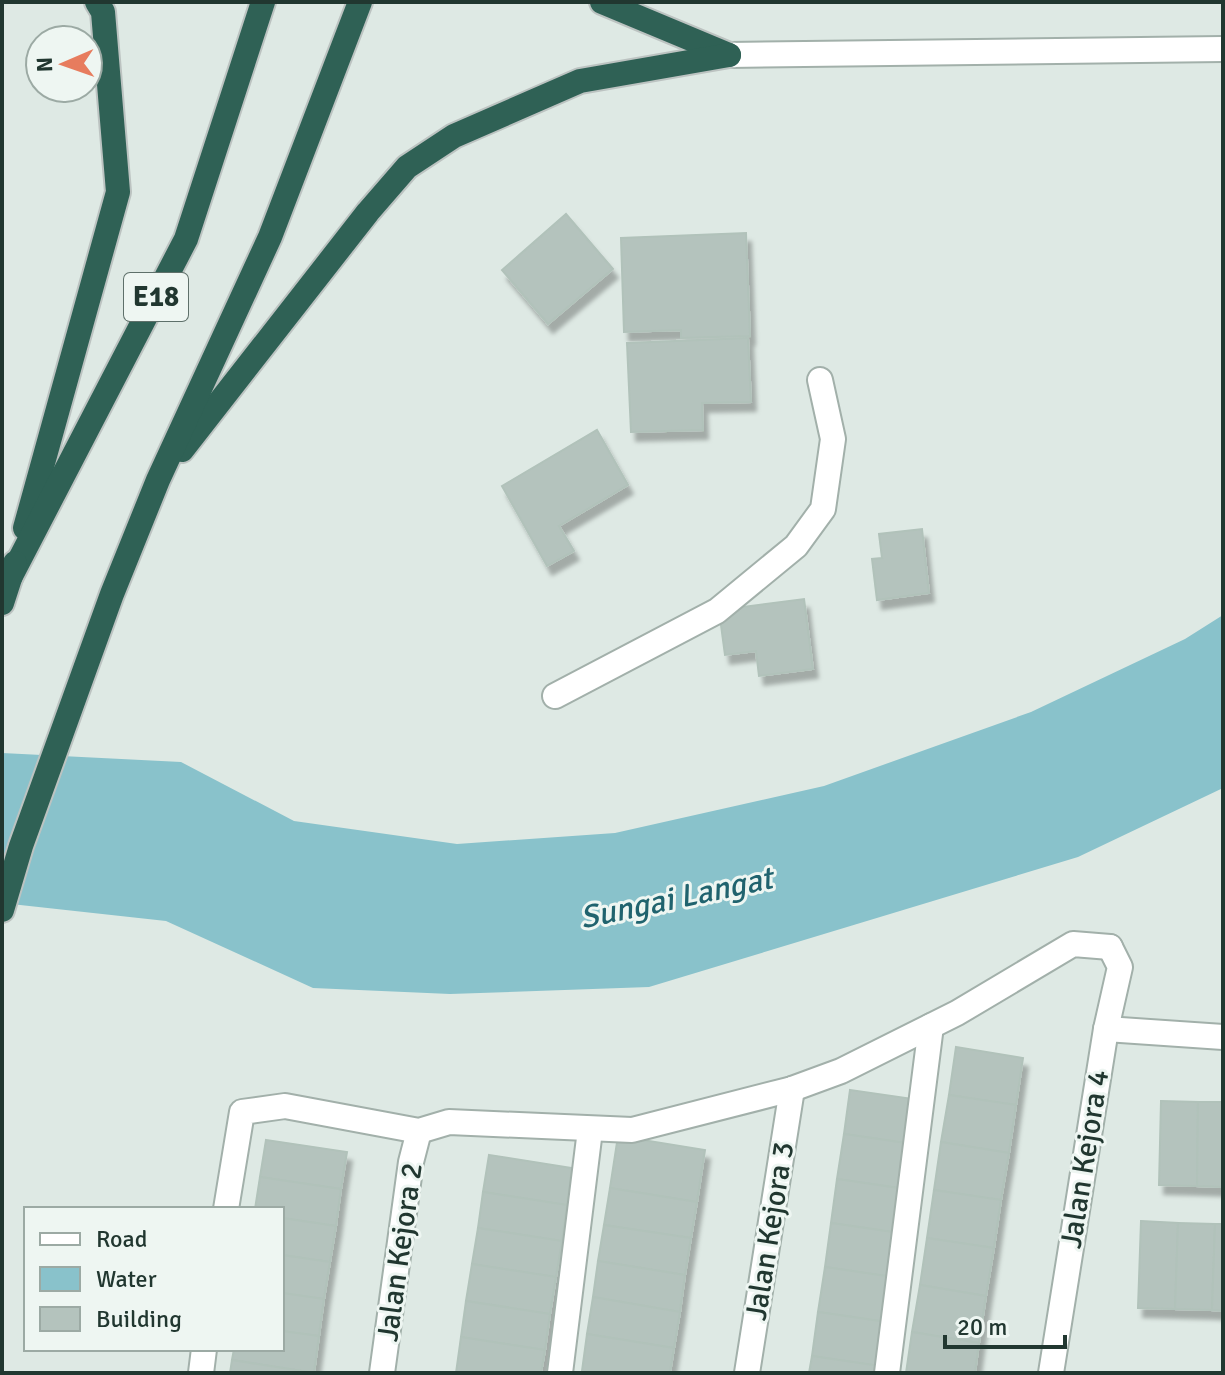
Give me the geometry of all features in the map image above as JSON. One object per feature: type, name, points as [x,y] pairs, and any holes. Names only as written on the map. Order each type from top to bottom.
[{"type":"highway","points":[[11,576],[118,192],[103,12],[97,2]]},
{"type":"highway","name":"E18","points":[[2,603],[11,576],[186,239],[263,2]]},
{"type":"highway","name":"E18","points":[[2,910],[21,846],[112,594],[158,480],[270,237],[360,2]]},
{"type":"highway","points":[[602,2],[729,55]]},
{"type":"highway","points":[[158,480],[368,212],[407,167],[454,136],[580,81],[729,55]]},
{"type":"street","points":[[729,55],[1223,49]]},
{"type":"street","points":[[555,696],[717,611],[796,546],[823,509],[833,439],[820,380]]},
{"type":"street","name":"Jalan Kejora 4","points":[[931,1026],[1073,944],[1110,947],[1120,967],[1106,1029],[1051,1373]]},
{"type":"street","points":[[226,1207],[242,1112],[285,1106],[419,1131],[449,1122],[632,1130],[792,1089],[841,1071],[931,1026]]},
{"type":"street","points":[[887,1373],[931,1026]]},
{"type":"street","points":[[1106,1029],[1223,1037]]},
{"type":"street","name":"Jalan Kejora 3","points":[[747,1373],[792,1089]]},
{"type":"street","points":[[560,1373],[590,1130]]},
{"type":"street","name":"Jalan Kejora 2","points":[[382,1373],[411,1162],[419,1131]]},
{"type":"street","points":[[201,1373],[204,1351]]},
{"type":"water","name":"Sungai Langat","points":[[1223,615],[1223,788],[1078,857],[649,987],[450,994],[313,988],[166,921],[2,903],[2,753],[181,762],[294,821],[457,844],[615,833],[824,786],[1031,712],[1185,639]]},
{"type":"building","points":[[566,214],[613,269],[548,324],[502,270]]},
{"type":"building","points":[[746,233],[750,336],[681,338],[681,330],[624,332],[621,238]]},
{"type":"building","points":[[748,338],[751,402],[702,403],[703,430],[631,432],[627,343]]},
{"type":"building","points":[[597,430],[628,485],[559,526],[574,551],[547,566],[502,486]]},
{"type":"building","points":[[922,529],[929,593],[877,600],[872,559],[882,558],[879,534]]},
{"type":"building","points":[[804,599],[813,669],[759,676],[756,651],[725,655],[719,610]]},
{"type":"building","points":[[956,1047],[1023,1058],[1016,1105],[949,1095]]},
{"type":"building","points":[[850,1090],[920,1100],[913,1144],[844,1134]]},
{"type":"building","points":[[949,1095],[1016,1105],[1009,1153],[941,1142]]},
{"type":"building","points":[[1161,1101],[1198,1102],[1197,1186],[1159,1185]]},
{"type":"building","points":[[1198,1102],[1223,1102],[1223,1187],[1197,1186]]},
{"type":"building","points":[[844,1134],[913,1144],[906,1189],[837,1179]]},
{"type":"building","points":[[618,1136],[705,1150],[697,1202],[610,1188]]},
{"type":"building","points":[[266,1140],[347,1152],[341,1189],[260,1177]]},
{"type":"building","points":[[941,1142],[1009,1153],[1001,1200],[934,1190]]},
{"type":"building","points":[[489,1155],[572,1168],[567,1205],[483,1192]]},
{"type":"building","points":[[260,1177],[341,1189],[336,1226],[284,1218],[284,1207],[255,1207]]},
{"type":"building","points":[[837,1179],[906,1189],[900,1233],[831,1223]]},
{"type":"building","points":[[610,1188],[697,1202],[691,1238],[604,1225]]},
{"type":"building","points":[[934,1190],[1001,1200],[994,1248],[927,1238]]},
{"type":"building","points":[[483,1192],[567,1205],[562,1241],[478,1228]]},
{"type":"building","points":[[284,1218],[336,1226],[330,1262],[284,1255]]},
{"type":"building","points":[[1141,1221],[1178,1223],[1175,1309],[1138,1308]]},
{"type":"building","points":[[831,1223],[900,1233],[893,1277],[825,1267]]},
{"type":"building","points":[[1178,1223],[1215,1224],[1212,1310],[1175,1309]]},
{"type":"building","points":[[1215,1224],[1223,1224],[1223,1311],[1212,1310]]},
{"type":"building","points":[[604,1225],[691,1238],[685,1275],[598,1261]]},
{"type":"building","points":[[478,1228],[562,1241],[556,1277],[472,1264]]},
{"type":"building","points":[[927,1238],[994,1248],[986,1296],[920,1285]]},
{"type":"building","points":[[284,1255],[330,1262],[324,1299],[284,1293]]},
{"type":"building","points":[[598,1261],[685,1275],[680,1312],[593,1297]]},
{"type":"building","points":[[472,1264],[556,1277],[550,1314],[466,1301]]},
{"type":"building","points":[[825,1267],[893,1277],[887,1322],[818,1312]]},
{"type":"building","points":[[920,1285],[986,1296],[979,1343],[912,1332]]},
{"type":"building","points":[[284,1293],[324,1299],[319,1336],[284,1331]]},
{"type":"building","points":[[593,1297],[680,1312],[674,1348],[587,1334]]},
{"type":"building","points":[[466,1301],[550,1314],[545,1350],[461,1337]]},
{"type":"building","points":[[818,1312],[887,1322],[880,1366],[812,1356]]},
{"type":"building","points":[[284,1331],[319,1336],[314,1373],[232,1360],[234,1351],[284,1351]]},
{"type":"building","points":[[912,1332],[979,1343],[975,1373],[906,1373]]},
{"type":"building","points":[[587,1334],[674,1348],[670,1373],[582,1371]]},
{"type":"building","points":[[461,1337],[545,1350],[541,1373],[456,1373]]},
{"type":"building","points":[[812,1356],[880,1366],[879,1373],[809,1373]]},
{"type":"building","points":[[232,1360],[314,1373],[230,1373]]}]
